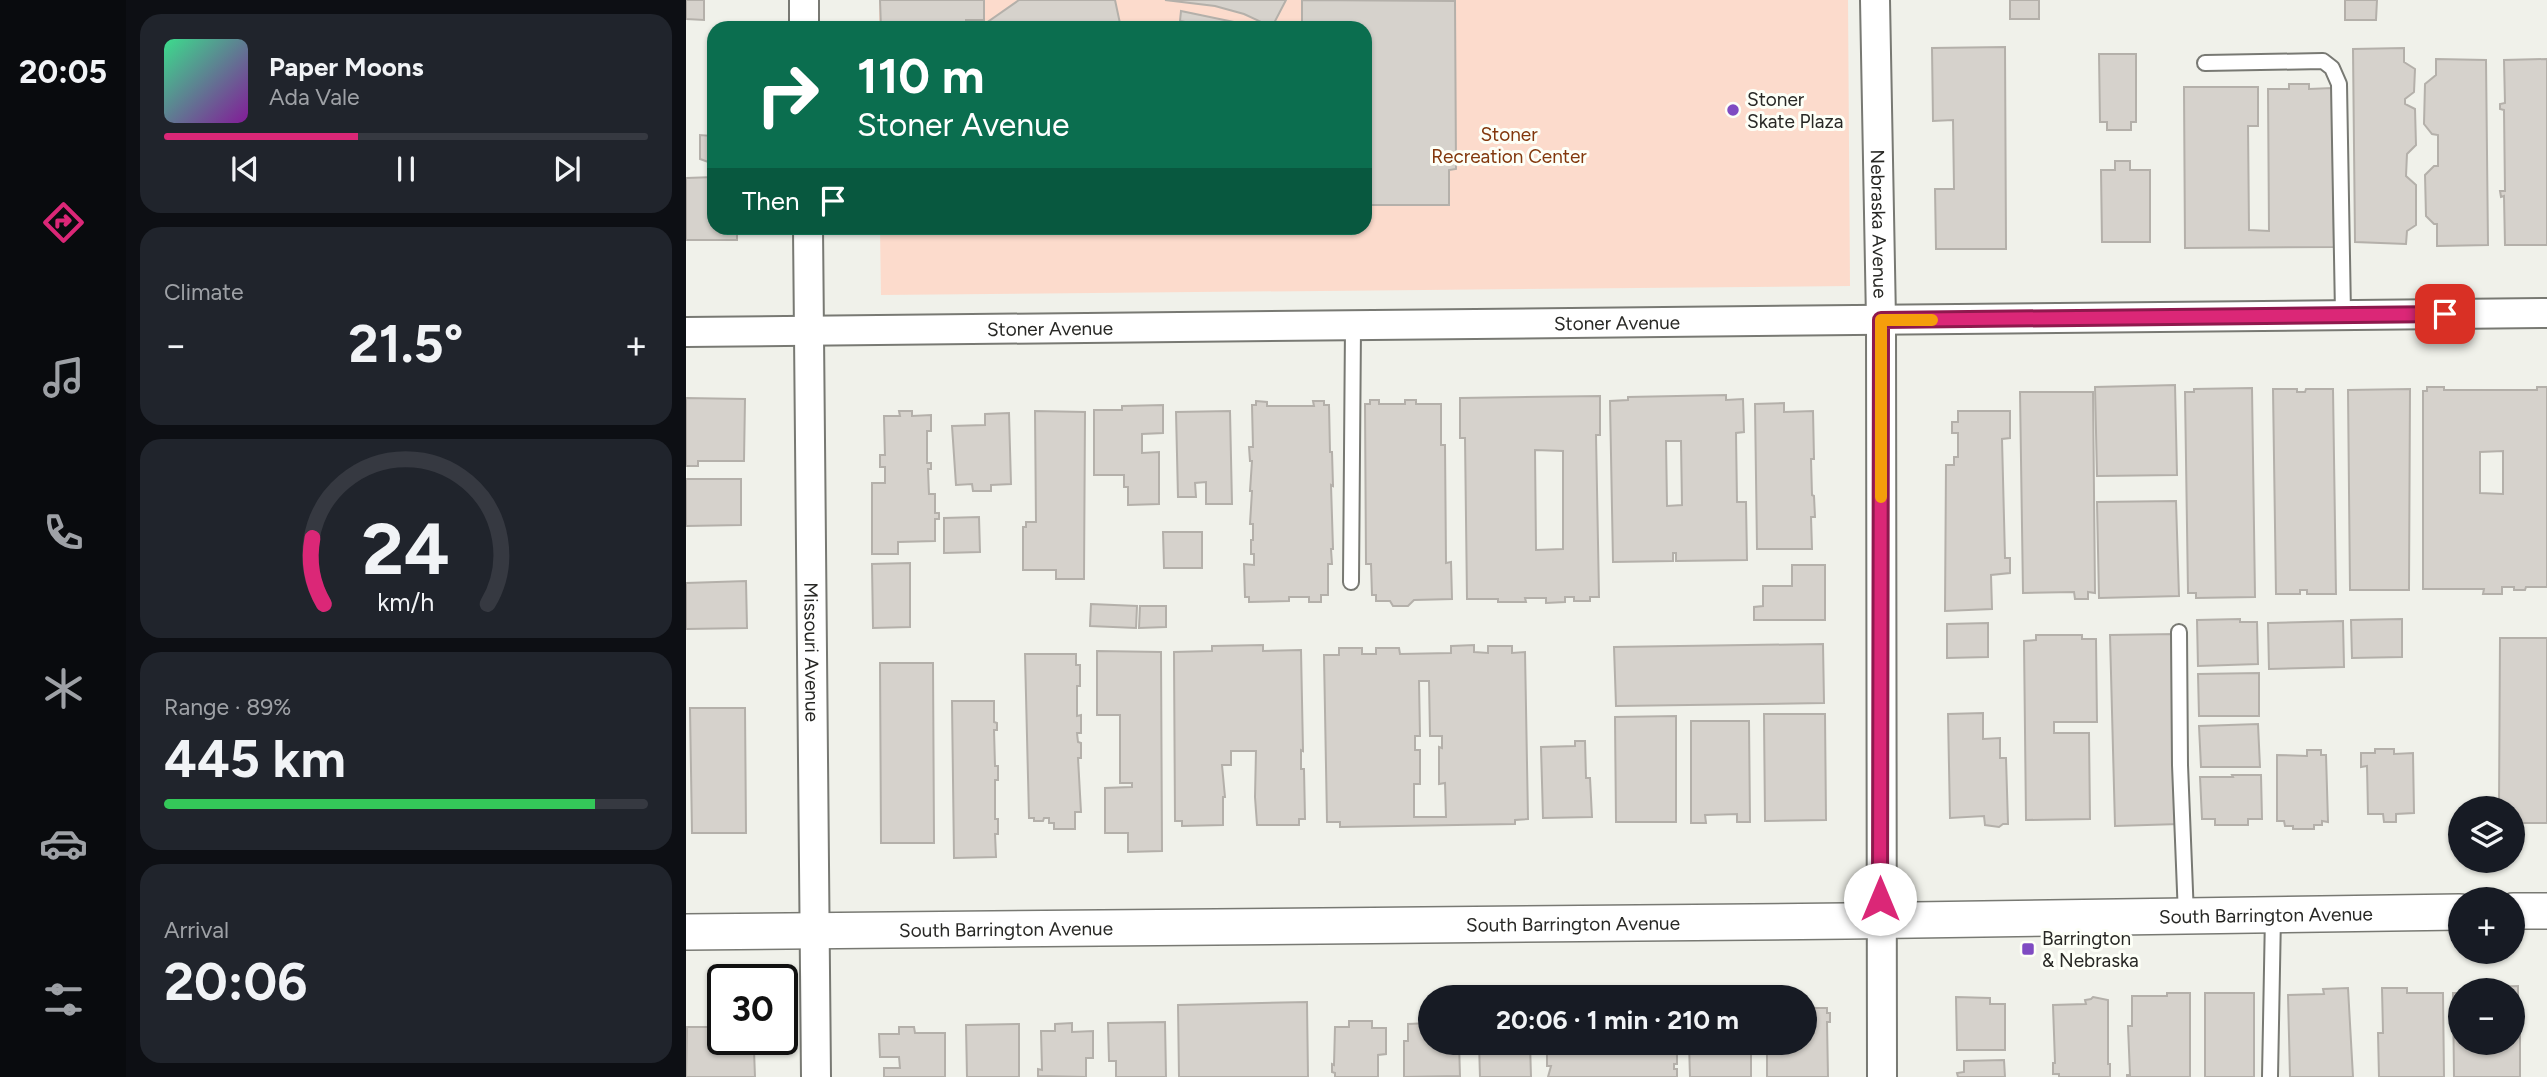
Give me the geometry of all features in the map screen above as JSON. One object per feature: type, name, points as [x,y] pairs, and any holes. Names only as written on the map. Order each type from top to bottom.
[{"type":"street","points":[[804,0],[804,21]]},
{"type":"street","name":"Nebraska Avenue","points":[[1875,0],[1881,320],[1882,1077]]},
{"type":"street","name":"Missouri Avenue","points":[[808,235],[816,1077]]},
{"type":"street","name":"Stoner Avenue","points":[[686,332],[2547,313]]},
{"type":"street","points":[[2525,911],[2547,911]]},
{"type":"street","name":"South Barrington Avenue","points":[[686,932],[2448,912]]},
{"type":"lane","points":[[2205,63],[2323,61],[2332,68],[2339,84],[2343,314]]},
{"type":"lane","points":[[1350,582],[1353,326]]},
{"type":"lane","points":[[2179,632],[2180,765],[2186,916]]},
{"type":"lane","points":[[2270,1077],[2273,915]]},
{"type":"green space","name":"Stoner Recreation Center","points":[[879,0],[1848,0],[1850,286],[881,295],[880,235],[1372,235],[1372,21],[879,21]]},
{"type":"building","points":[[686,0],[704,0],[704,20],[686,19]]},
{"type":"building","points":[[880,0],[984,0],[984,20],[881,21]]},
{"type":"building","points":[[1019,0],[1115,0],[1120,21],[989,21]]},
{"type":"building","points":[[1165,0],[1286,0],[1275,21],[1259,21],[1215,6]]},
{"type":"building","points":[[1302,0],[1455,1],[1456,169],[1449,170],[1449,205],[1372,205],[1372,21],[1302,21]]},
{"type":"building","points":[[2010,0],[2039,0],[2039,19],[2010,19]]},
{"type":"building","points":[[2345,0],[2377,0],[2376,20],[2345,20]]},
{"type":"building","points":[[1181,11],[1229,21],[1180,21]]},
{"type":"building","points":[[2005,47],[2006,249],[1936,249],[1935,189],[1954,189],[1953,120],[1933,121],[1932,48]]},
{"type":"building","points":[[2404,48],[2404,62],[2415,69],[2414,92],[2405,99],[2405,104],[2415,109],[2416,145],[2407,154],[2406,176],[2416,185],[2416,225],[2407,231],[2406,244],[2355,242],[2353,49]]},
{"type":"building","points":[[2099,54],[2136,54],[2136,122],[2131,122],[2131,130],[2107,130],[2107,122],[2100,122]]},
{"type":"building","points":[[2436,59],[2486,60],[2488,245],[2437,246],[2437,224],[2426,216],[2425,175],[2434,166],[2438,166],[2438,135],[2432,134],[2424,124],[2425,84],[2436,75]]},
{"type":"building","points":[[2547,59],[2547,245],[2505,245],[2504,196],[2501,197],[2500,191],[2505,191],[2504,110],[2500,109],[2500,104],[2505,103],[2504,60]]},
{"type":"building","points":[[2289,84],[2309,84],[2309,89],[2332,88],[2334,247],[2185,248],[2184,87],[2258,87],[2258,126],[2248,126],[2249,230],[2269,231],[2268,89],[2289,89]]},
{"type":"building","points":[[700,135],[707,136],[707,162],[700,159]]},
{"type":"building","points":[[2115,161],[2130,161],[2130,170],[2150,170],[2150,242],[2102,242],[2101,170],[2115,170]]},
{"type":"building","points":[[707,177],[707,235],[737,235],[737,240],[686,240],[686,178]]},
{"type":"building","points":[[2175,385],[2177,475],[2097,476],[2095,387]]},
{"type":"building","points":[[2427,387],[2444,387],[2444,390],[2537,390],[2537,387],[2547,387],[2547,587],[2514,590],[2514,587],[2502,587],[2502,594],[2483,594],[2484,589],[2423,589],[2423,391],[2427,391]],"holes":[[[2503,451],[2503,494],[2480,493],[2480,452]]]},
{"type":"building","points":[[2252,388],[2255,597],[2196,598],[2196,593],[2188,593],[2185,392],[2194,392],[2194,389]]},
{"type":"building","points":[[2273,389],[2297,389],[2297,392],[2305,392],[2306,389],[2333,389],[2336,594],[2307,594],[2307,590],[2300,590],[2300,594],[2276,594]]},
{"type":"building","points":[[2410,389],[2409,590],[2350,590],[2348,390]]},
{"type":"building","points":[[2020,392],[2093,392],[2095,593],[2088,592],[2088,599],[2075,599],[2074,592],[2023,593]]},
{"type":"building","points":[[1726,395],[1726,400],[1743,399],[1744,432],[1736,433],[1737,502],[1746,502],[1747,560],[1676,561],[1676,553],[1673,553],[1673,561],[1613,562],[1610,401],[1628,400],[1628,397]],"holes":[[[1666,441],[1681,441],[1682,505],[1667,506]]]},
{"type":"building","points":[[1600,396],[1600,435],[1596,435],[1599,597],[1590,597],[1590,601],[1574,601],[1574,597],[1565,597],[1565,602],[1546,603],[1546,598],[1525,598],[1526,602],[1467,599],[1465,438],[1460,438],[1460,398]],"holes":[[[1535,450],[1563,451],[1563,549],[1536,550]]]},
{"type":"building","points":[[686,398],[745,399],[744,461],[698,461],[698,466],[686,466]]},
{"type":"building","points":[[1370,400],[1379,400],[1379,404],[1405,404],[1405,400],[1416,400],[1416,404],[1441,404],[1441,445],[1445,445],[1446,563],[1451,562],[1452,599],[1414,600],[1408,606],[1393,606],[1390,601],[1376,601],[1376,595],[1372,595],[1371,564],[1366,564],[1365,404],[1370,404]]},
{"type":"building","points":[[1256,401],[1267,402],[1267,406],[1314,406],[1313,401],[1324,401],[1324,405],[1329,405],[1333,549],[1332,564],[1328,564],[1328,595],[1321,595],[1321,602],[1309,602],[1309,597],[1289,597],[1289,601],[1249,602],[1249,597],[1245,597],[1244,564],[1254,565],[1254,554],[1251,554],[1252,461],[1249,447],[1253,447],[1252,405],[1256,405]]},
{"type":"building","points":[[1784,403],[1784,412],[1813,411],[1814,459],[1811,459],[1815,517],[1811,517],[1812,549],[1757,549],[1755,404]]},
{"type":"building","points":[[1163,405],[1163,433],[1142,434],[1142,453],[1159,452],[1159,504],[1128,505],[1128,487],[1124,487],[1124,475],[1094,475],[1094,410]]},
{"type":"building","points":[[899,411],[912,411],[912,416],[931,415],[931,431],[927,431],[927,463],[931,463],[931,469],[928,469],[929,494],[935,494],[935,513],[939,513],[939,519],[935,519],[935,541],[898,542],[898,554],[872,554],[872,483],[885,483],[885,467],[880,467],[880,455],[885,455],[884,416],[900,416]]},
{"type":"building","points":[[1035,411],[1085,412],[1084,579],[1056,579],[1056,570],[1023,570],[1023,527],[1026,527],[1026,522],[1036,522]]},
{"type":"building","points":[[1230,411],[1232,504],[1206,504],[1206,482],[1195,483],[1196,497],[1178,497],[1176,412]]},
{"type":"building","points":[[1958,411],[2010,411],[2010,438],[2002,439],[2005,558],[2010,558],[2010,573],[1991,575],[1992,609],[1945,611],[1946,465],[1954,465],[1954,457],[1958,457],[1958,433],[1952,433],[1952,422],[1958,422]]},
{"type":"building","points":[[1009,413],[1011,484],[991,485],[991,491],[973,491],[972,484],[956,485],[952,426],[985,425],[985,414]]},
{"type":"building","points":[[686,479],[741,479],[741,525],[686,526]]},
{"type":"building","points":[[2176,501],[2179,596],[2099,598],[2097,502]]},
{"type":"building","points":[[979,517],[980,552],[944,553],[944,518]]},
{"type":"building","points":[[1163,532],[1202,532],[1202,568],[1164,568]]},
{"type":"building","points":[[910,563],[910,627],[873,628],[872,564]]},
{"type":"building","points":[[1792,565],[1825,565],[1825,620],[1754,620],[1754,607],[1763,606],[1763,586],[1792,586]]},
{"type":"building","points":[[746,581],[747,628],[686,629],[686,583]]},
{"type":"building","points":[[1091,604],[1137,606],[1136,628],[1090,626]]},
{"type":"building","points":[[1140,606],[1166,606],[1166,627],[1139,628]]},
{"type":"building","points":[[2240,619],[2240,622],[2257,622],[2258,664],[2198,666],[2197,620]]},
{"type":"building","points":[[2402,619],[2402,657],[2352,658],[2351,620]]},
{"type":"building","points":[[2343,621],[2344,667],[2269,669],[2268,623]]},
{"type":"building","points":[[1988,623],[1988,657],[1947,658],[1947,624]]},
{"type":"building","points":[[2175,634],[2179,824],[2115,826],[2110,635]]},
{"type":"building","points":[[2036,635],[2082,635],[2082,639],[2096,639],[2097,722],[2054,722],[2054,733],[2089,733],[2090,819],[2026,820],[2024,641],[2036,640]]},
{"type":"building","points":[[2500,638],[2547,638],[2547,823],[2525,823],[2525,796],[2499,796]]},
{"type":"building","points":[[1823,644],[1824,703],[1616,706],[1614,647]]},
{"type":"building","points":[[1263,645],[1263,651],[1301,650],[1301,769],[1304,769],[1305,819],[1299,819],[1299,825],[1257,825],[1256,751],[1231,751],[1231,765],[1222,765],[1225,797],[1223,825],[1182,826],[1182,821],[1175,821],[1174,652],[1212,651],[1212,646]]},
{"type":"building","points":[[1474,645],[1474,652],[1488,653],[1488,646],[1512,646],[1512,653],[1525,652],[1528,819],[1515,820],[1515,824],[1340,827],[1340,822],[1327,822],[1324,655],[1339,655],[1339,648],[1362,648],[1362,654],[1376,654],[1376,648],[1399,648],[1400,654],[1451,653],[1451,646]],"holes":[[[1419,681],[1429,681],[1430,736],[1442,736],[1442,748],[1439,747],[1439,784],[1445,783],[1446,817],[1414,817],[1414,784],[1420,784],[1420,750],[1415,750],[1415,736],[1420,736]]]},
{"type":"building","points":[[1097,651],[1161,652],[1162,851],[1128,852],[1128,833],[1105,833],[1105,788],[1132,787],[1132,783],[1120,783],[1120,715],[1097,715]]},
{"type":"building","points":[[1025,654],[1076,654],[1076,665],[1080,665],[1077,716],[1081,715],[1081,733],[1077,733],[1078,742],[1081,743],[1081,758],[1078,758],[1081,812],[1075,812],[1075,829],[1054,829],[1054,823],[1049,823],[1049,818],[1034,821],[1034,818],[1029,818]]},
{"type":"building","points":[[880,663],[933,663],[934,843],[881,843]]},
{"type":"building","points":[[2259,673],[2259,716],[2199,716],[2198,674]]},
{"type":"building","points":[[952,701],[994,701],[994,722],[997,723],[997,730],[994,730],[995,766],[998,766],[998,780],[995,780],[995,819],[998,819],[998,834],[995,834],[996,857],[954,858]]},
{"type":"building","points":[[690,708],[745,708],[746,833],[692,833]]},
{"type":"building","points":[[1983,713],[1983,739],[2000,738],[2000,758],[2006,758],[2008,824],[1999,827],[1985,825],[1984,816],[1950,818],[1948,714]]},
{"type":"building","points":[[1764,714],[1825,714],[1826,820],[1765,821]]},
{"type":"building","points":[[1676,716],[1676,822],[1616,822],[1615,717]]},
{"type":"building","points":[[1691,721],[1749,721],[1750,822],[1737,822],[1737,814],[1705,815],[1706,823],[1691,823]]},
{"type":"building","points":[[2258,724],[2260,767],[2201,767],[2199,726]]},
{"type":"building","points":[[1575,741],[1585,741],[1586,778],[1590,778],[1592,817],[1543,818],[1541,747],[1575,746]]},
{"type":"building","points":[[2375,749],[2394,749],[2394,754],[2413,753],[2414,813],[2396,814],[2396,822],[2384,822],[2383,814],[2368,814],[2367,766],[2361,767],[2361,753],[2375,753]]},
{"type":"building","points":[[2307,750],[2321,750],[2321,755],[2326,755],[2328,822],[2322,821],[2322,825],[2314,825],[2314,829],[2293,829],[2293,826],[2285,826],[2284,821],[2277,821],[2277,755],[2307,756]]},
{"type":"building","points":[[2232,775],[2261,775],[2262,819],[2248,819],[2248,825],[2215,825],[2215,819],[2202,819],[2200,777],[2233,777]]},
{"type":"building","points":[[2348,988],[2353,1077],[2290,1077],[2288,995],[2324,994],[2323,989]]},
{"type":"building","points":[[2382,988],[2407,988],[2407,993],[2443,993],[2444,1077],[2379,1077],[2378,1033],[2383,1033]]},
{"type":"building","points":[[2167,993],[2190,993],[2190,1077],[2127,1077],[2130,1075],[2128,1026],[2132,1026],[2132,996],[2167,996]]},
{"type":"building","points":[[2205,993],[2254,993],[2254,1077],[2205,1077]]},
{"type":"building","points":[[1956,997],[1990,998],[1990,1004],[2005,1004],[2005,1050],[1957,1050]]},
{"type":"building","points":[[2093,997],[2108,1000],[2110,1077],[2059,1077],[2059,1074],[2053,1074],[2053,1005],[2086,1004],[2085,1000]]},
{"type":"building","points":[[1307,1002],[1308,1077],[1179,1077],[1178,1005]]},
{"type":"building","points":[[1817,1008],[1827,1008],[1827,1013],[1830,1013],[1830,1022],[1827,1022],[1828,1077],[1767,1077],[1767,1055],[1817,1055]]},
{"type":"building","points":[[1349,1021],[1372,1021],[1372,1028],[1386,1028],[1386,1054],[1378,1055],[1378,1077],[1335,1077],[1332,1072],[1335,1027],[1349,1027]]},
{"type":"building","points":[[1165,1022],[1166,1077],[1116,1077],[1116,1061],[1109,1061],[1108,1023]]},
{"type":"building","points":[[1072,1023],[1072,1032],[1093,1031],[1093,1058],[1086,1058],[1086,1077],[1038,1076],[1038,1069],[1042,1070],[1041,1031],[1055,1031],[1055,1024]]},
{"type":"building","points":[[1019,1024],[1019,1077],[967,1077],[966,1025]]},
{"type":"building","points":[[1408,1024],[1418,1024],[1418,1055],[1459,1055],[1460,1076],[1404,1077],[1404,1041],[1408,1041]]},
{"type":"building","points":[[687,1027],[707,1027],[707,1055],[754,1055],[755,1077],[686,1077]]},
{"type":"building","points":[[899,1027],[914,1027],[915,1033],[945,1033],[945,1077],[884,1077],[884,1068],[900,1068],[899,1057],[880,1057],[879,1034],[899,1034]]},
{"type":"building","points":[[1479,1055],[1530,1055],[1531,1077],[1480,1077]]},
{"type":"building","points":[[1547,1055],[1677,1055],[1674,1069],[1677,1069],[1677,1077],[1548,1077],[1551,1066],[1547,1066]]},
{"type":"building","points":[[1689,1055],[1751,1055],[1751,1077],[1690,1077]]},
{"type":"building","points":[[2454,1055],[2520,1055],[2520,1077],[2454,1077]]},
{"type":"building","points":[[2004,1060],[2005,1077],[1958,1077],[1957,1073],[1964,1072],[1964,1061]]},
{"type":"slow traffic","points":[[1881,497],[1881,320],[1932,320]]},
{"type":"place","name":"Stoner Skate Plaza","points":[[1733,110]]},
{"type":"place","name":"Barrington & Nebraska","points":[[2028,949]]},
{"type":"route","points":[[1880,899],[1881,320],[2445,314]]}]
